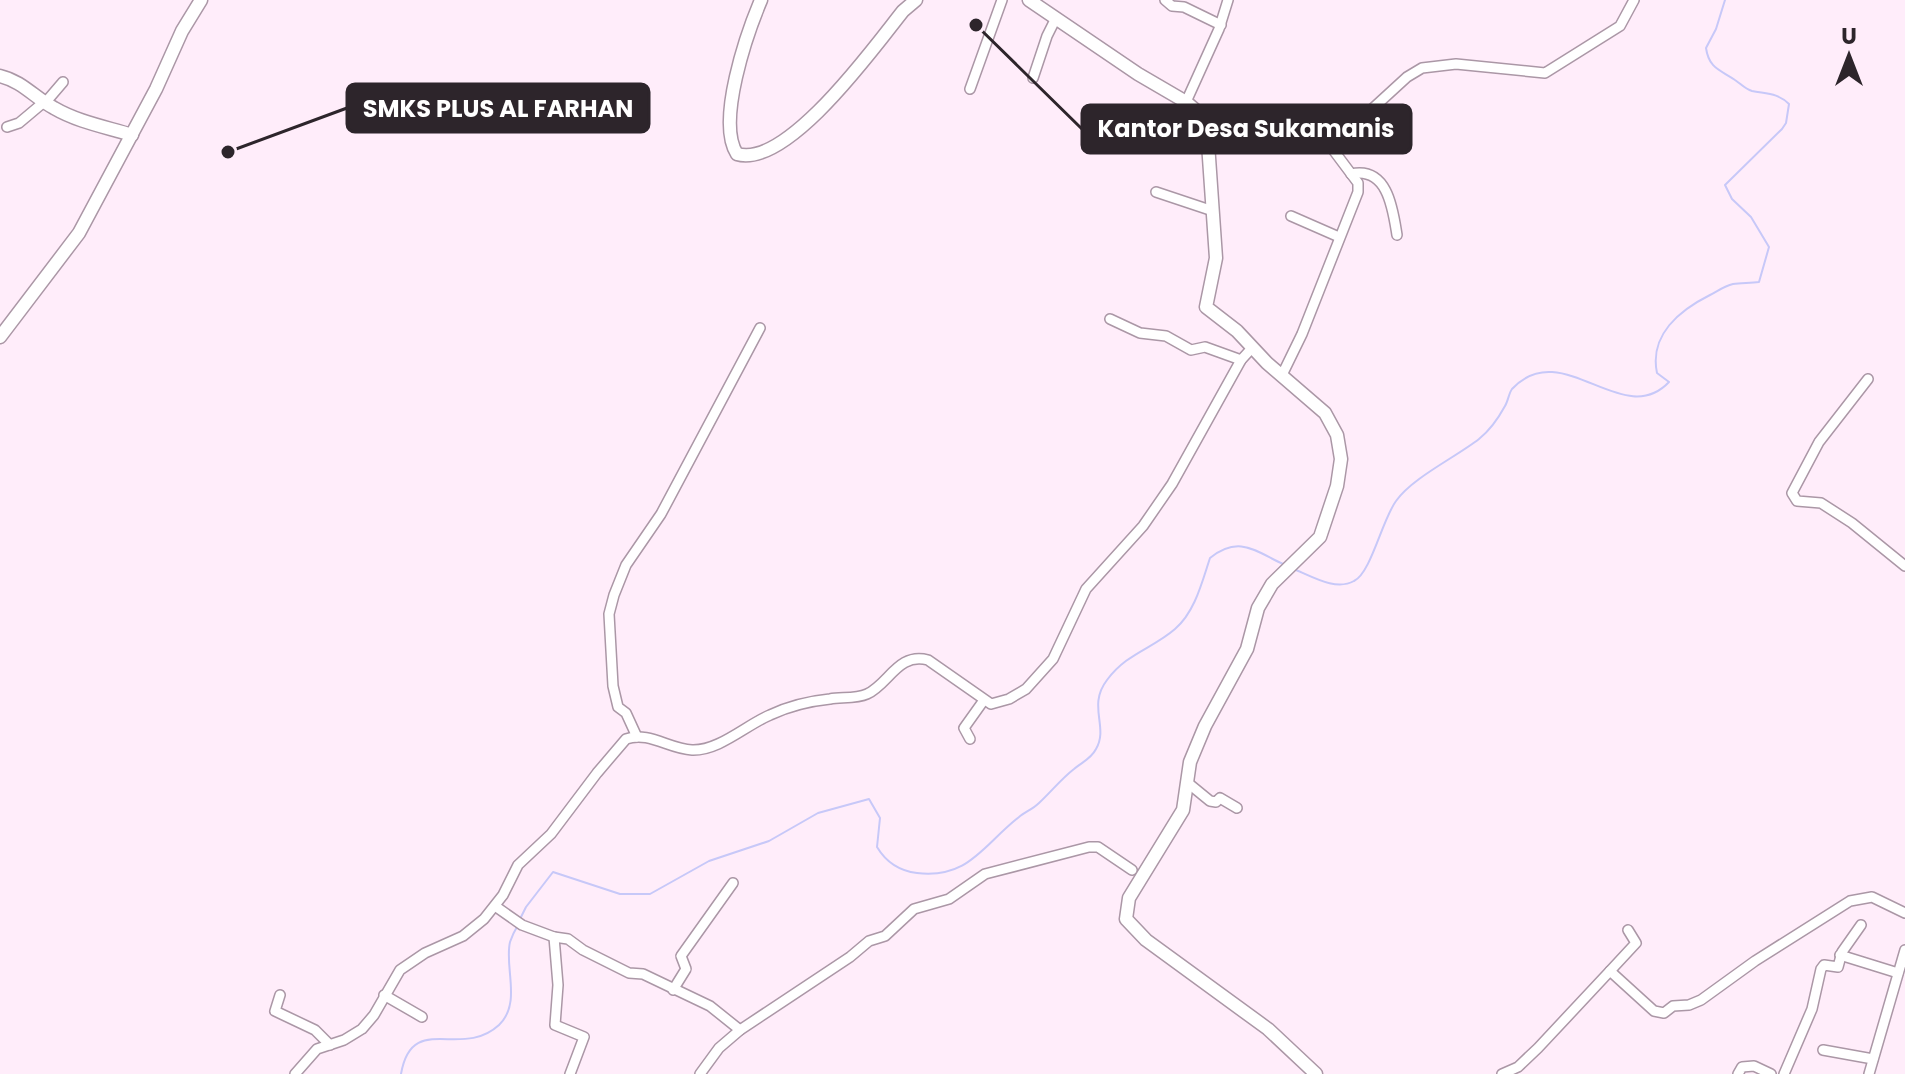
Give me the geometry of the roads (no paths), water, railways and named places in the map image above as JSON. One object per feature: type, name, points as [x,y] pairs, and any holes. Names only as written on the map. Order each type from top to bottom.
[{"type":"street","points":[[0,337],[79,233],[156,89],[182,31],[201,0]]},
{"type":"street","points":[[761,0],[737,70],[733,93],[731,138],[737,154],[746,156],[773,145],[814,117],[903,11],[916,0]]},
{"type":"street","points":[[970,89],[1002,0]]},
{"type":"street","points":[[1029,0],[1138,74],[1186,102],[1203,117],[1207,129],[1216,258],[1206,307],[1237,331],[1325,413],[1340,448],[1337,486],[1320,537],[1272,584],[1258,608],[1247,649],[1205,726],[1190,762],[1178,820],[1135,885],[1129,898],[1126,919],[1146,940],[1268,1029],[1316,1074]]},
{"type":"street","points":[[1165,0],[1172,6],[1184,7],[1221,25]]},
{"type":"street","points":[[1186,102],[1221,25],[1228,0]]},
{"type":"street","points":[[1282,375],[1302,334],[1358,192],[1358,183],[1336,156],[1335,147],[1357,122],[1407,77],[1422,68],[1456,64],[1545,73],[1620,26],[1634,0]]},
{"type":"street","points":[[1033,78],[1056,18]]},
{"type":"street","points":[[0,76],[16,81],[70,116],[132,135]]},
{"type":"street","points":[[7,127],[19,123],[63,82]]},
{"type":"street","points":[[1203,117],[1227,121],[1258,134]]},
{"type":"street","points":[[1351,174],[1369,174],[1382,185],[1391,197],[1397,235]]},
{"type":"street","points":[[1156,192],[1213,211]]},
{"type":"street","points":[[1291,216],[1339,237]]},
{"type":"street","points":[[1110,319],[1140,333],[1166,336],[1191,350],[1205,347],[1241,360]]},
{"type":"street","points":[[637,737],[626,713],[618,707],[613,686],[609,614],[614,595],[626,565],[661,514],[760,328]]},
{"type":"street","points":[[295,1074],[313,1052],[362,1029],[374,1015],[400,970],[415,958],[470,932],[495,906],[518,865],[551,834],[626,739],[637,737],[692,750],[701,748],[792,706],[867,694],[901,664],[918,657],[928,660],[984,700],[995,704],[1018,694],[1037,680],[1053,659],[1086,589],[1143,526],[1172,484],[1241,360],[1252,348]]},
{"type":"street","points":[[1868,379],[1819,442],[1792,493],[1797,501],[1821,503],[1852,523],[1905,566]]},
{"type":"street","points":[[970,739],[964,728],[984,700]]},
{"type":"street","points":[[1188,783],[1210,801],[1216,802],[1220,798],[1237,808]]},
{"type":"street","points":[[700,1074],[719,1048],[740,1030],[869,941],[885,936],[914,909],[949,899],[985,874],[1089,847],[1098,847],[1132,870]]},
{"type":"street","points":[[673,990],[686,969],[681,956],[733,883]]},
{"type":"street","points":[[1610,971],[1654,1011],[1664,1013],[1673,1006],[1701,1000],[1755,961],[1850,901],[1872,897],[1905,913]]},
{"type":"street","points":[[495,906],[522,925],[568,939],[629,973],[643,974],[710,1006],[740,1030]]},
{"type":"street","points":[[1784,1074],[1812,1009],[1821,969],[1824,965],[1838,967],[1840,955],[1861,925]]},
{"type":"street","points":[[1502,1074],[1518,1067],[1538,1048],[1636,943],[1628,930]]},
{"type":"street","points":[[554,937],[558,985],[555,1025],[584,1037],[570,1074]]},
{"type":"street","points":[[1869,1074],[1905,950]]},
{"type":"street","points":[[1840,955],[1898,973]]},
{"type":"street","points":[[280,995],[275,1011],[315,1030],[330,1045]]},
{"type":"street","points":[[384,995],[422,1017]]},
{"type":"street","points":[[1823,1050],[1873,1059]]},
{"type":"street","points":[[1738,1074],[1742,1067],[1748,1065],[1771,1074]]},
{"type":"waterway","points":[[1296,570],[1325,582],[1347,584],[1354,581],[1366,568],[1391,510],[1403,492],[1483,436],[1500,415],[1512,389],[1531,375],[1551,372],[1572,376],[1612,392],[1632,396],[1651,394],[1669,382],[1657,373],[1656,359],[1662,336],[1669,325],[1688,308],[1727,286],[1759,282],[1769,247],[1751,217],[1732,199],[1725,185],[1782,129],[1789,104],[1776,96],[1747,89],[1716,68],[1710,60],[1706,48],[1725,0]]},
{"type":"waterway","points":[[520,919],[553,872],[620,894],[650,894],[709,861],[769,841],[818,813],[869,799],[880,818],[877,847],[894,865],[917,873],[950,871],[963,865],[1037,805],[1094,752],[1100,733],[1098,707],[1101,690],[1123,663],[1182,622],[1197,596],[1210,558],[1220,551],[1238,546],[1255,550],[1283,564]]},
{"type":"waterway","points":[[401,1074],[407,1055],[416,1045],[427,1040],[469,1039],[484,1035],[499,1025],[510,1006],[509,952],[518,925]]},
{"type":"place","name":"Kantor Desa Sukamanis","points":[[976,25]]},
{"type":"place","name":"SMKS PLUS AL FARHAN","points":[[228,152]]}]
